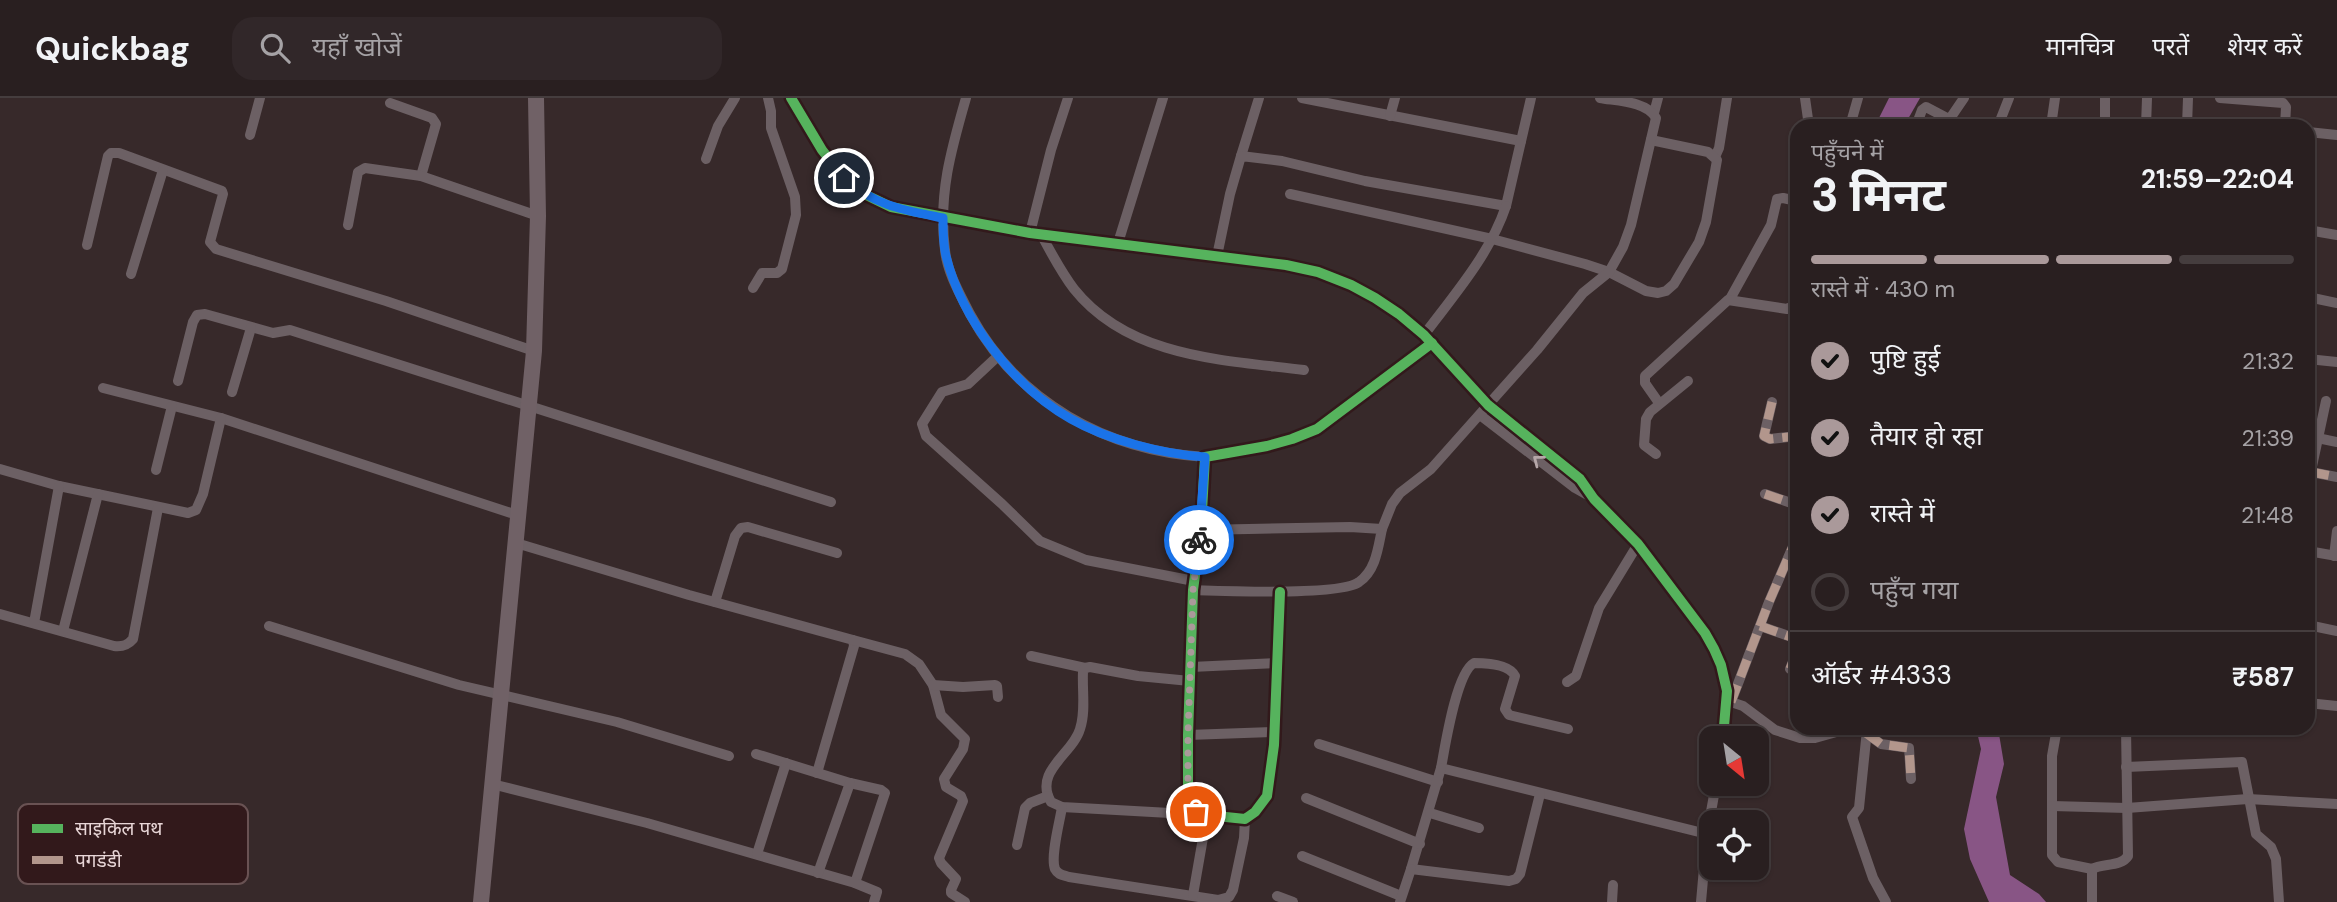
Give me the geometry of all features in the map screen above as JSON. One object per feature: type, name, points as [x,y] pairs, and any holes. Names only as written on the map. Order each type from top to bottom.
[{"type":"main road","points":[[481,902],[534,351],[538,216],[536,98]]},
{"type":"street","points":[[250,135],[260,98]]},
{"type":"street","points":[[706,159],[718,126],[735,98]]},
{"type":"street","points":[[753,288],[762,273],[777,273],[782,269],[797,208],[771,128],[768,98]]},
{"type":"street","points":[[791,98],[832,164],[860,192],[891,207],[1036,234],[1286,265],[1318,272],[1375,298],[1428,339],[1488,405],[1580,480],[1594,499],[1638,544],[1705,633],[1726,681],[1729,701]]},
{"type":"street","points":[[1068,98],[1051,150],[1036,234],[1076,292],[1118,327],[1155,346],[1304,370]]},
{"type":"street","points":[[1118,243],[1163,98]]},
{"type":"street","points":[[1217,256],[1230,194],[1259,98]]},
{"type":"street","points":[[1302,98],[1521,141]]},
{"type":"street","points":[[1390,116],[1395,98]]},
{"type":"street","points":[[963,99],[944,178],[945,253],[972,316],[998,356],[1041,399],[1070,419],[1104,435],[1125,441],[1185,456],[1205,457],[1267,446],[1317,429],[1428,339],[1492,239],[1506,206],[1531,98]]},
{"type":"street","points":[[1600,98],[1640,106],[1654,113]]},
{"type":"street","points":[[998,356],[968,384],[942,392],[921,428],[926,436],[1040,541],[1086,560],[1194,585],[1280,592],[1350,587],[1367,575],[1374,562],[1382,529],[1392,504],[1400,493],[1432,469],[1544,342],[1583,293],[1609,272],[1631,225],[1656,122],[1654,113],[1658,98]]},
{"type":"street","points":[[1290,194],[1492,239],[1609,272],[1638,288],[1652,292],[1666,291],[1674,284],[1702,234],[1727,98]]},
{"type":"street","points":[[1805,98],[1808,119]]},
{"type":"street","points":[[1852,119],[1858,98]]},
{"type":"street","points":[[1957,119],[1964,98]]},
{"type":"street","points":[[2001,119],[2009,98]]},
{"type":"street","points":[[2052,119],[2055,98]]},
{"type":"street","points":[[2105,98],[2105,119]]},
{"type":"street","points":[[2146,119],[2147,98]]},
{"type":"street","points":[[2187,119],[2188,98]]},
{"type":"street","points":[[2220,98],[2261,99],[2284,104],[2285,119]]},
{"type":"street","points":[[390,103],[432,118],[436,124],[421,176]]},
{"type":"street","points":[[1919,119],[1926,107],[1946,119]]},
{"type":"street","points":[[2315,133],[2337,135]]},
{"type":"street","points":[[1651,140],[1698,149],[1715,156]]},
{"type":"street","points":[[87,245],[109,154],[114,152],[128,155],[222,191],[210,242],[216,249],[386,301],[534,351]]},
{"type":"street","points":[[1241,156],[1282,161],[1365,181],[1506,206]]},
{"type":"street","points":[[348,225],[358,172],[362,169],[421,176],[538,216]]},
{"type":"street","points":[[131,274],[163,170]]},
{"type":"street","points":[[1659,403],[1645,383],[1645,376],[1730,299],[1771,225],[1777,199],[1790,200]]},
{"type":"street","points":[[2315,231],[2337,235]]},
{"type":"street","points":[[2315,298],[2337,303]]},
{"type":"street","points":[[1730,299],[1790,308]]},
{"type":"street","points":[[178,381],[193,322],[197,316],[205,314],[276,334],[287,330],[295,331],[831,502]]},
{"type":"street","points":[[232,392],[251,328]]},
{"type":"street","points":[[2315,360],[2337,362]]},
{"type":"street","points":[[1656,454],[1644,443],[1646,419],[1659,403],[1688,381]]},
{"type":"street","points":[[103,388],[221,418],[517,515]]},
{"type":"street","points":[[2315,431],[2326,401]]},
{"type":"street","points":[[1772,402],[1764,436],[1770,439],[1790,437]]},
{"type":"street","points":[[156,470],[172,406]]},
{"type":"street","points":[[1479,415],[1575,488],[1594,499]]},
{"type":"street","points":[[0,469],[59,486],[188,513],[199,506],[221,418]]},
{"type":"street","points":[[2315,437],[2337,442]]},
{"type":"street","points":[[1205,457],[1201,530],[1194,585],[1190,681],[1188,806],[1191,810],[1207,815],[1245,819],[1255,812],[1267,796],[1275,732],[1280,592]]},
{"type":"street","points":[[2315,473],[2337,477]]},
{"type":"street","points":[[34,623],[59,486]]},
{"type":"street","points":[[63,631],[98,494]]},
{"type":"street","points":[[1765,494],[1790,503]]},
{"type":"street","points":[[0,614],[119,647],[125,646],[133,639],[158,508]]},
{"type":"street","points":[[715,602],[735,536],[741,528],[748,527],[837,553]]},
{"type":"street","points":[[1201,530],[1350,527],[1382,529]]},
{"type":"street","points":[[2315,552],[2335,556],[2337,531]]},
{"type":"street","points":[[516,543],[715,602],[905,654],[919,664],[933,685],[940,715],[965,739],[963,749],[944,779],[944,784],[961,796],[963,801],[939,858],[956,878],[951,893],[965,902]]},
{"type":"street","points":[[1567,682],[1576,676],[1599,608],[1638,544]]},
{"type":"street","points":[[1725,726],[1729,701],[1790,554]]},
{"type":"street","points":[[269,626],[499,696],[617,722],[729,756]]},
{"type":"street","points":[[1760,626],[1790,637]]},
{"type":"street","points":[[2315,626],[2337,631]]},
{"type":"street","points":[[817,773],[854,646],[853,640]]},
{"type":"street","points":[[1031,656],[1085,668],[1190,681]]},
{"type":"street","points":[[1191,667],[1278,663]]},
{"type":"street","points":[[1302,856],[1400,899],[1430,813],[1454,707],[1467,669],[1474,663],[1508,668],[1514,673],[1505,709],[1509,715],[1568,729]]},
{"type":"street","points":[[1085,668],[1081,727],[1074,741],[1053,766],[1047,782],[1051,802],[1062,807],[1170,813],[1176,813],[1188,806]]},
{"type":"street","points":[[933,685],[995,685],[998,697]]},
{"type":"street","points":[[1729,701],[1743,706],[1775,730],[1790,735]]},
{"type":"street","points":[[2315,704],[2337,706]]},
{"type":"street","points":[[1188,735],[1275,732]]},
{"type":"street","points":[[1791,735],[1800,738],[1826,735]]},
{"type":"street","points":[[1867,735],[1859,808],[1852,817],[1873,878],[1886,902]]},
{"type":"street","points":[[1873,735],[1881,744],[1909,748],[1911,779]]},
{"type":"street","points":[[2056,735],[2052,756],[2053,858],[2058,862],[2092,869],[2127,859],[2126,735]]},
{"type":"street","points":[[1319,744],[1438,782]]},
{"type":"street","points":[[756,754],[885,793],[855,883]]},
{"type":"street","points":[[2126,767],[2241,762],[2245,766],[2248,799],[2256,834],[2271,847],[2275,856],[2279,902]]},
{"type":"street","points":[[757,854],[786,763]]},
{"type":"street","points":[[1441,768],[1699,832]]},
{"type":"street","points":[[818,873],[850,783]]},
{"type":"street","points":[[492,784],[647,823],[855,883],[877,891],[874,902]]},
{"type":"street","points":[[1411,869],[1509,881],[1516,879],[1520,874],[1540,794]]},
{"type":"street","points":[[1017,845],[1025,808],[1030,803],[1048,796]]},
{"type":"street","points":[[1307,798],[1420,844]]},
{"type":"street","points":[[2052,806],[2127,807],[2248,799],[2337,804]]},
{"type":"street","points":[[1062,807],[1054,859],[1058,873],[1069,877],[1217,900],[1225,899],[1231,894],[1240,860],[1245,819]]},
{"type":"street","points":[[1430,813],[1479,828]]},
{"type":"street","points":[[1192,895],[1207,815]]},
{"type":"street","points":[[2092,869],[2092,902]]},
{"type":"street","points":[[1701,902],[1703,880]]},
{"type":"street","points":[[1612,902],[1613,885]]},
{"type":"street","points":[[1277,896],[1293,902]]},
{"type":"shaded area","points":[[1889,98],[1920,98],[1908,119],[1878,119]]},
{"type":"shaded area","points":[[1978,735],[1999,735],[2004,764],[1996,797],[2010,875],[2039,894],[2046,902],[1989,902],[1970,859],[1964,829],[1981,749]]},
{"type":"marked path","points":[[1772,402],[1764,436],[1770,439],[1790,437]]},
{"type":"marked path","points":[[2315,473],[2337,477]]},
{"type":"marked path","points":[[1765,494],[1790,503]]},
{"type":"marked path","points":[[1731,702],[1790,553]]},
{"type":"marked path","points":[[1760,626],[1790,637]]},
{"type":"marked path","points":[[1869,735],[1881,744],[1909,748],[1911,779]]},
{"type":"cycle path","points":[[791,98],[822,150],[844,178],[860,192],[891,207],[1030,233],[1286,265],[1318,272],[1351,285],[1399,314],[1424,335],[1488,405],[1580,479],[1594,499],[1638,544],[1714,649],[1727,691],[1724,726]]},
{"type":"cycle path","points":[[1280,592],[1274,745],[1267,796],[1255,812],[1245,819],[1207,815],[1191,810],[1188,806],[1188,735],[1193,590],[1201,530],[1205,457],[1267,446],[1317,429],[1432,343]]},
{"type":"way so far","points":[[1196,812],[1188,806],[1188,735],[1193,590],[1199,540]]},
{"type":"route","points":[[844,178],[860,192],[891,207],[943,218],[945,253],[949,267],[976,325],[1009,369],[1041,399],[1070,419],[1104,435],[1166,452],[1205,457],[1199,540]]}]
